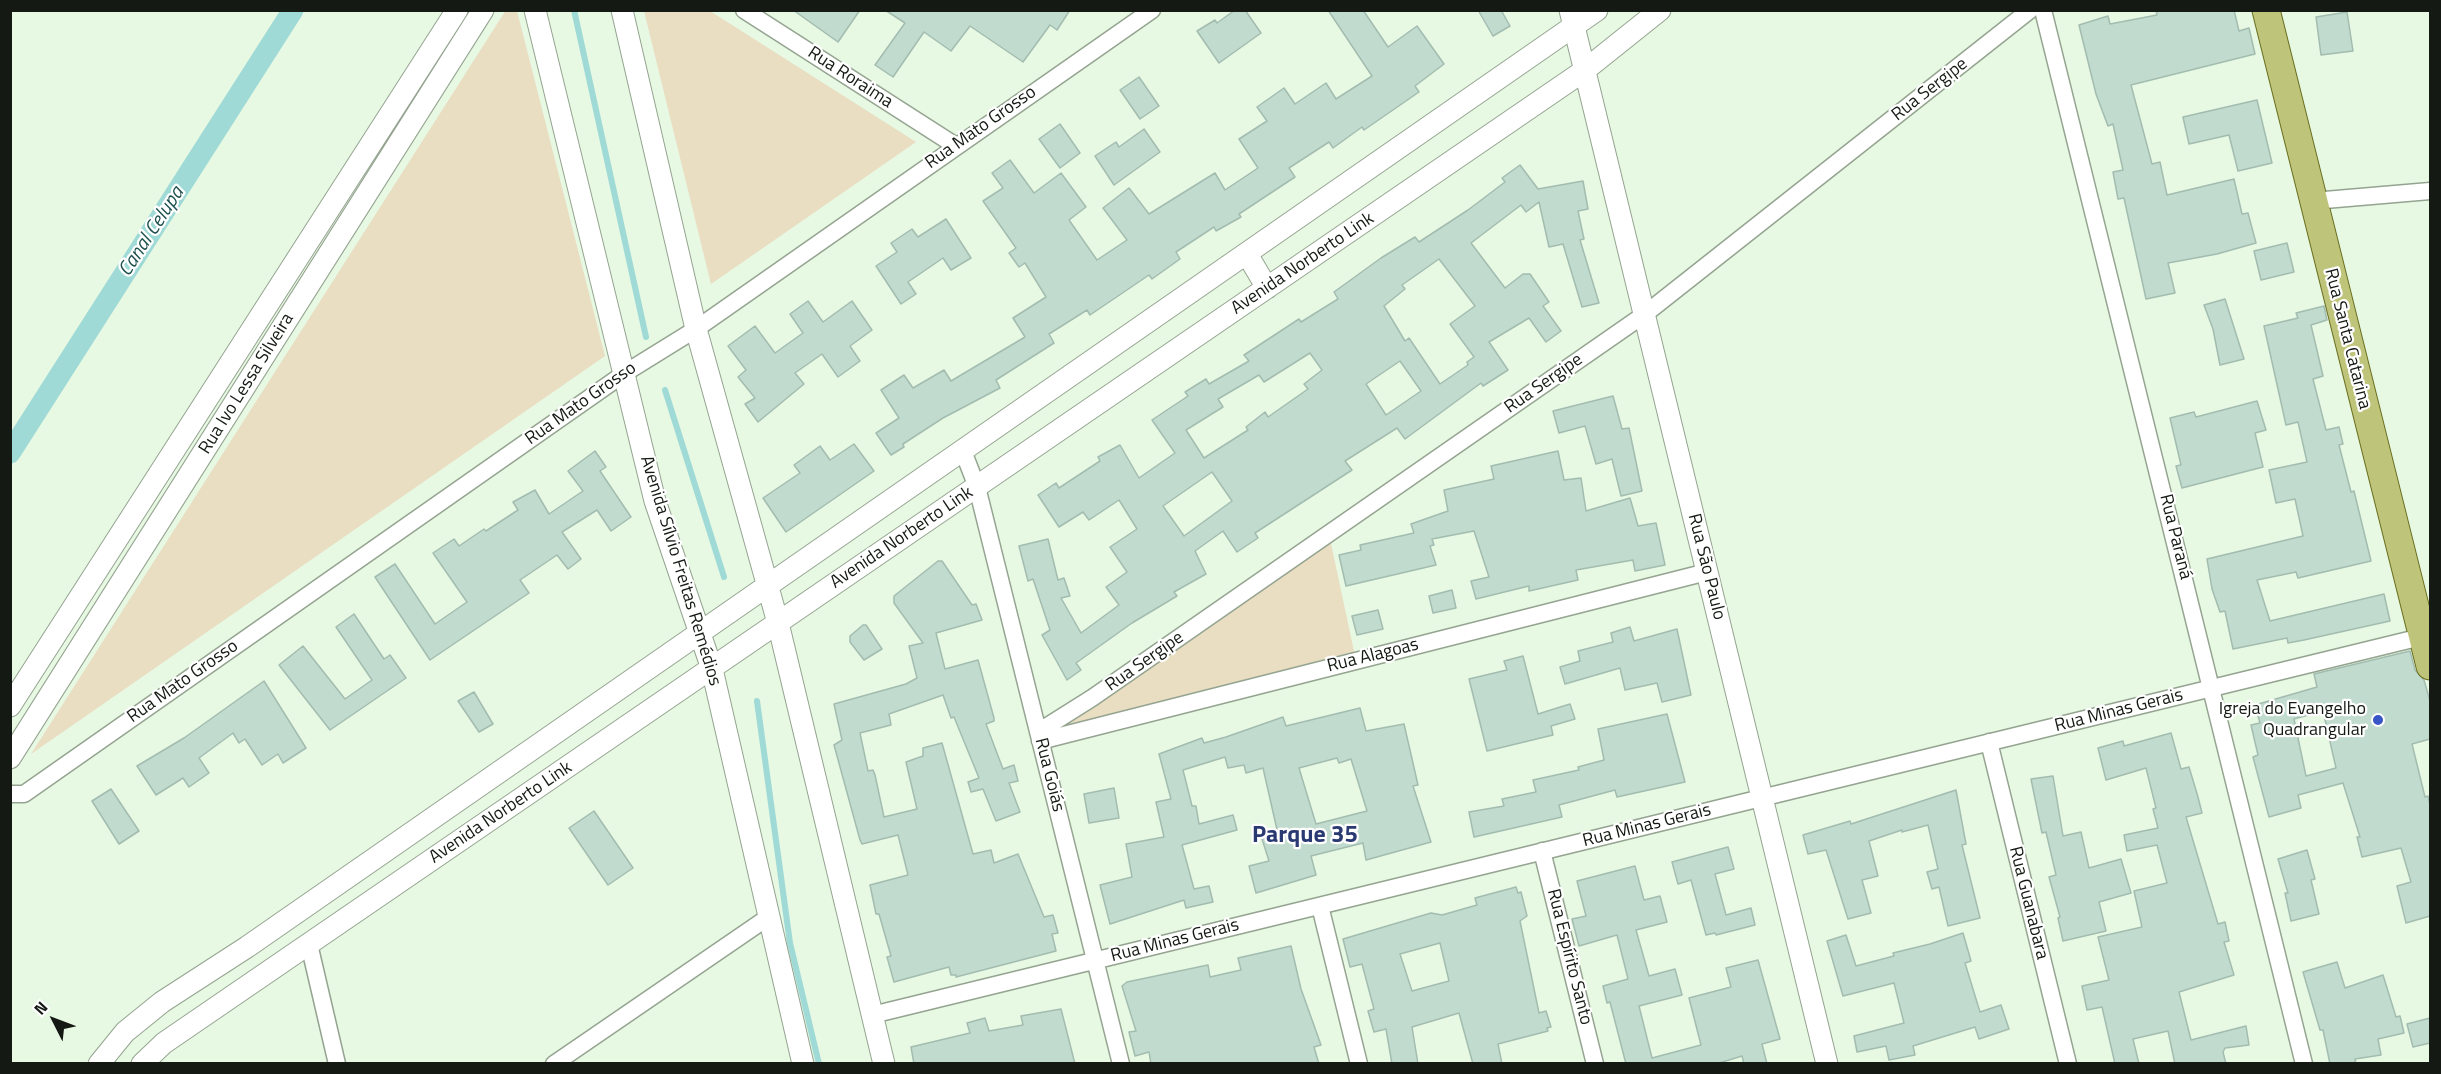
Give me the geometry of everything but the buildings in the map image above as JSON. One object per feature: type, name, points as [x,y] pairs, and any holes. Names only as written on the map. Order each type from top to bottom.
[{"type":"main road","name":"Rua Santa Catarina","points":[[2266,10],[2430,666]]},
{"type":"street","name":"Rua Ivo Lessa Silveira","points":[[10,706],[457,10]]},
{"type":"street","name":"Rua Ivo Lessa Silveira","points":[[10,758],[483,10]]},
{"type":"street","name":"Avenida Sílvio Freitas Remédios","points":[[536,10],[655,501],[702,632],[712,669],[802,1064]]},
{"type":"street","points":[[622,10],[696,329],[778,623],[884,1064]]},
{"type":"street","name":"Rua Roraima","points":[[744,10],[956,146]]},
{"type":"street","name":"Rua Mato Grosso","points":[[10,794],[24,794],[625,373],[696,329],[1152,10]]},
{"type":"street","name":"Avenida Norberto Link","points":[[99,1064],[125,1032],[162,1002],[247,947],[1247,254],[1572,20],[1597,10]]},
{"type":"street","name":"Avenida Norberto Link","points":[[142,1064],[164,1043],[1585,70],[1660,10]]},
{"type":"street","name":"Rua Sergipe","points":[[1039,737],[1645,314],[2030,10]]},
{"type":"street","name":"Rua Paraná","points":[[2043,10],[2213,688],[2304,1064]]},
{"type":"street","name":"Rua São Paulo","points":[[1572,20],[1827,1064]]},
{"type":"street","points":[[2313,201],[2430,191]]},
{"type":"street","points":[[1247,254],[1267,288]]},
{"type":"street","name":"Rua Goiás","points":[[963,451],[977,487],[1121,1064]]},
{"type":"street","name":"Rua Alagoas","points":[[1039,737],[1707,572]]},
{"type":"street","name":"Rua Minas Gerais","points":[[872,1015],[2421,637]]},
{"type":"street","name":"Rua Guanabara","points":[[1989,742],[2068,1064]]},
{"type":"street","name":"Rua Espírito Santo","points":[[1542,851],[1595,1064]]},
{"type":"street","points":[[1320,906],[1359,1064]]},
{"type":"street","points":[[563,1061],[768,918]]},
{"type":"street","points":[[309,944],[337,1064]]},
{"type":"shaded area","points":[[506,10],[517,11],[605,356],[31,754]]},
{"type":"shaded area","points":[[644,11],[710,11],[916,142],[711,284]]},
{"type":"shaded area","points":[[1330,539],[1355,656],[1058,732],[1096,702]]},
{"type":"waterway","name":"Canal Celupa","points":[[10,453],[293,10]]},
{"type":"waterway","points":[[574,10],[646,337]]},
{"type":"waterway","points":[[665,390],[724,577]]},
{"type":"waterway","points":[[757,701],[790,943],[819,1064]]},
{"type":"place","name":"Igreja do Evangelho Quadrangular","points":[[2378,720]]},
{"type":"district","name":"Parque 35","points":[[1305,836]]}]
